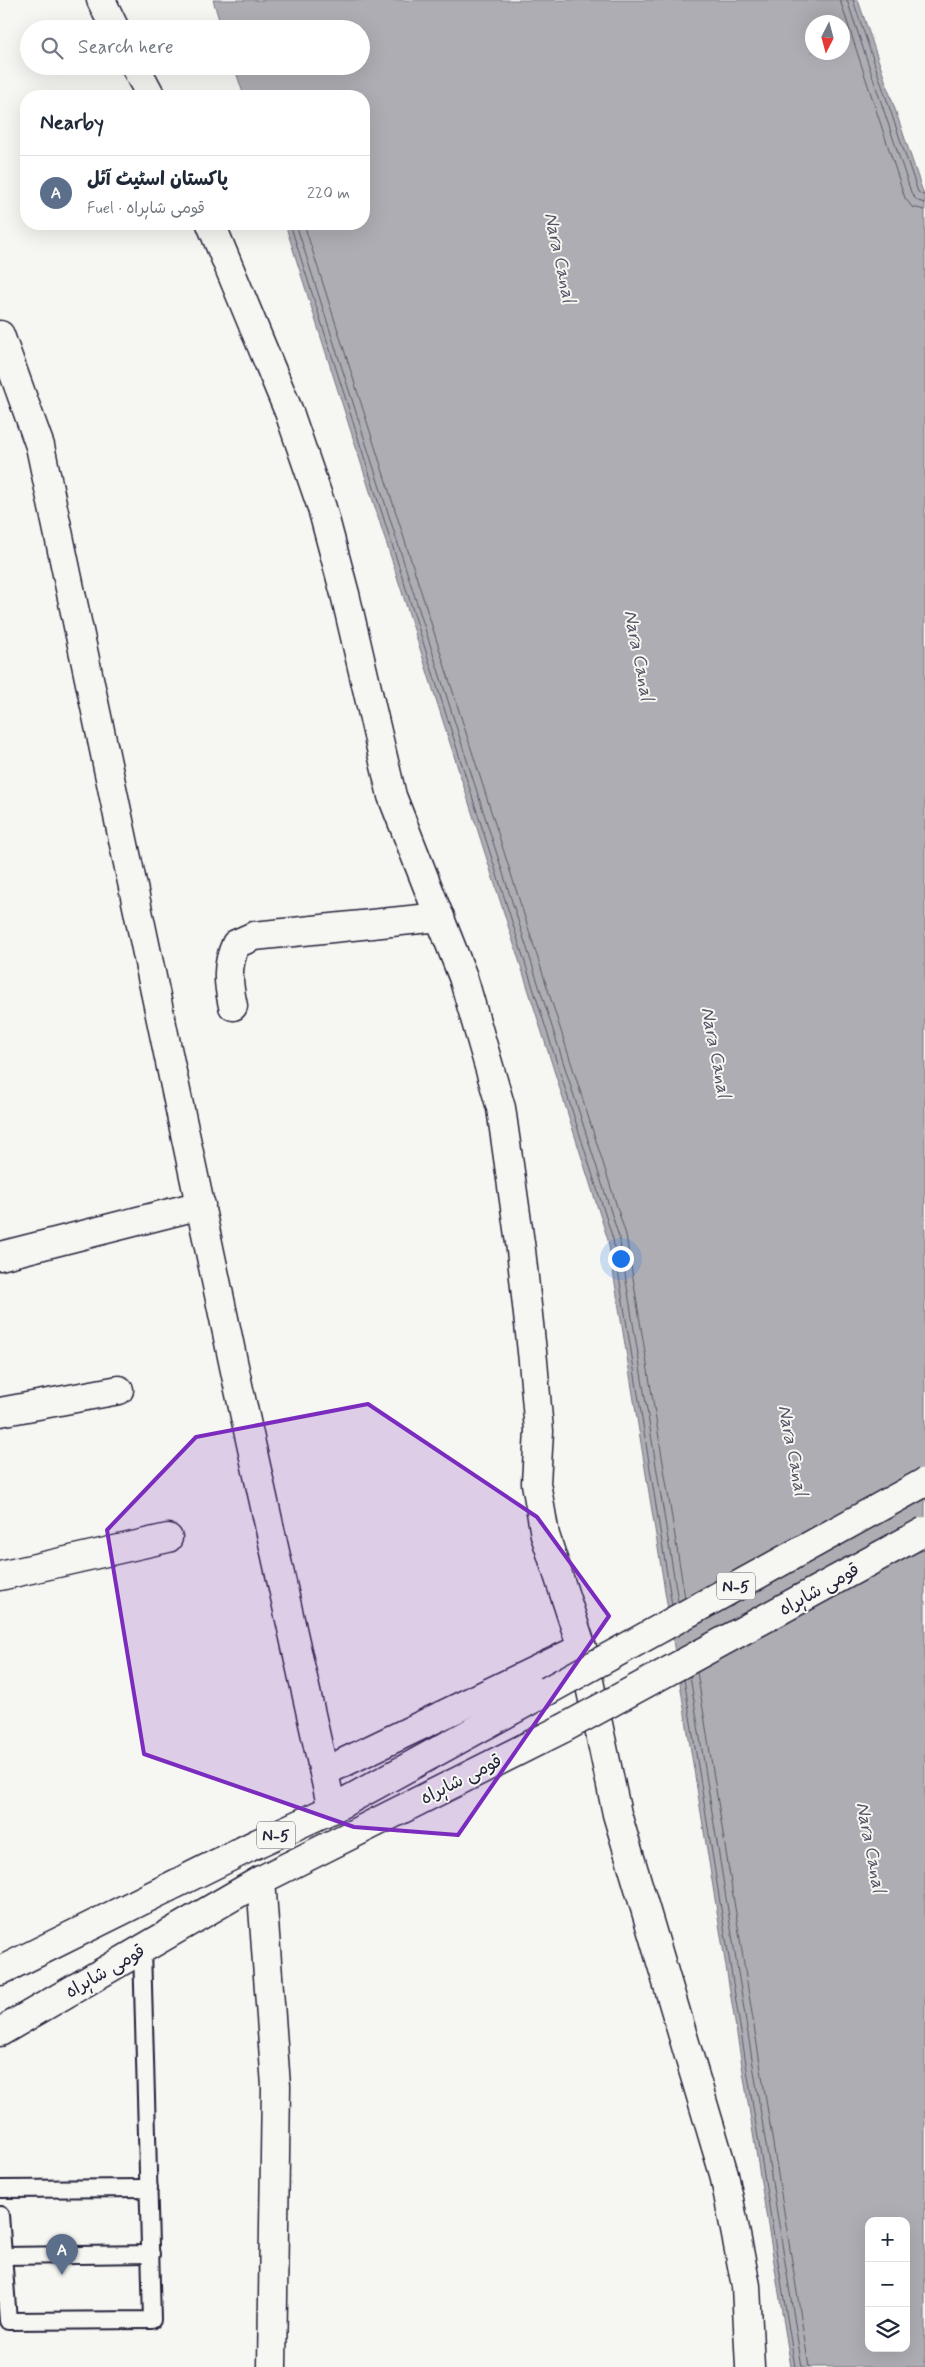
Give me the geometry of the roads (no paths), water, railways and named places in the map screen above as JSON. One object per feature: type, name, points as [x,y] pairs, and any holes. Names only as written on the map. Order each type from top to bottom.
[{"type":"main road","points":[[101,0],[111,20]]},
{"type":"main road","points":[[140,75],[148,90]]},
{"type":"main road","points":[[213,230],[289,412],[322,508],[345,594],[392,796],[463,977],[501,1108],[521,1250],[539,1432],[536,1483],[545,1535],[582,1648],[617,1814],[724,2174],[746,2286],[750,2367]]},
{"type":"main road","points":[[0,335],[40,446],[201,1205],[332,1809]]},
{"type":"main road","points":[[233,1006],[227,977],[230,958],[236,944],[254,936],[440,917]]},
{"type":"main road","points":[[0,1256],[201,1205]]},
{"type":"main road","points":[[0,1412],[119,1390]]},
{"type":"main road","name":"قومی شاہراہ","points":[[0,1970],[258,1843],[332,1809],[925,1482]]},
{"type":"main road","name":"قومی شاہراہ","points":[[0,2032],[261,1880],[564,1728],[925,1531]]},
{"type":"main road","points":[[0,1576],[168,1538]]},
{"type":"main road","points":[[324,1772],[582,1648]]},
{"type":"main road","points":[[258,1843],[276,2086],[272,2367]]},
{"type":"lane","points":[[0,2215],[8,2320],[152,2320],[142,1949]]},
{"type":"lane","points":[[0,2189],[149,2188]]},
{"type":"lane","points":[[3,2256],[151,2254]]},
{"type":"water","name":"Nara Canal","points":[[213,0],[858,0],[925,198],[925,2367],[791,2367],[608,1240],[287,230],[370,230],[370,90],[242,90],[237,75],[370,75],[370,20],[219,20]]},
{"type":"place","name":"پاکستان اسٹیٹ آئل","points":[[62,2275]]}]
